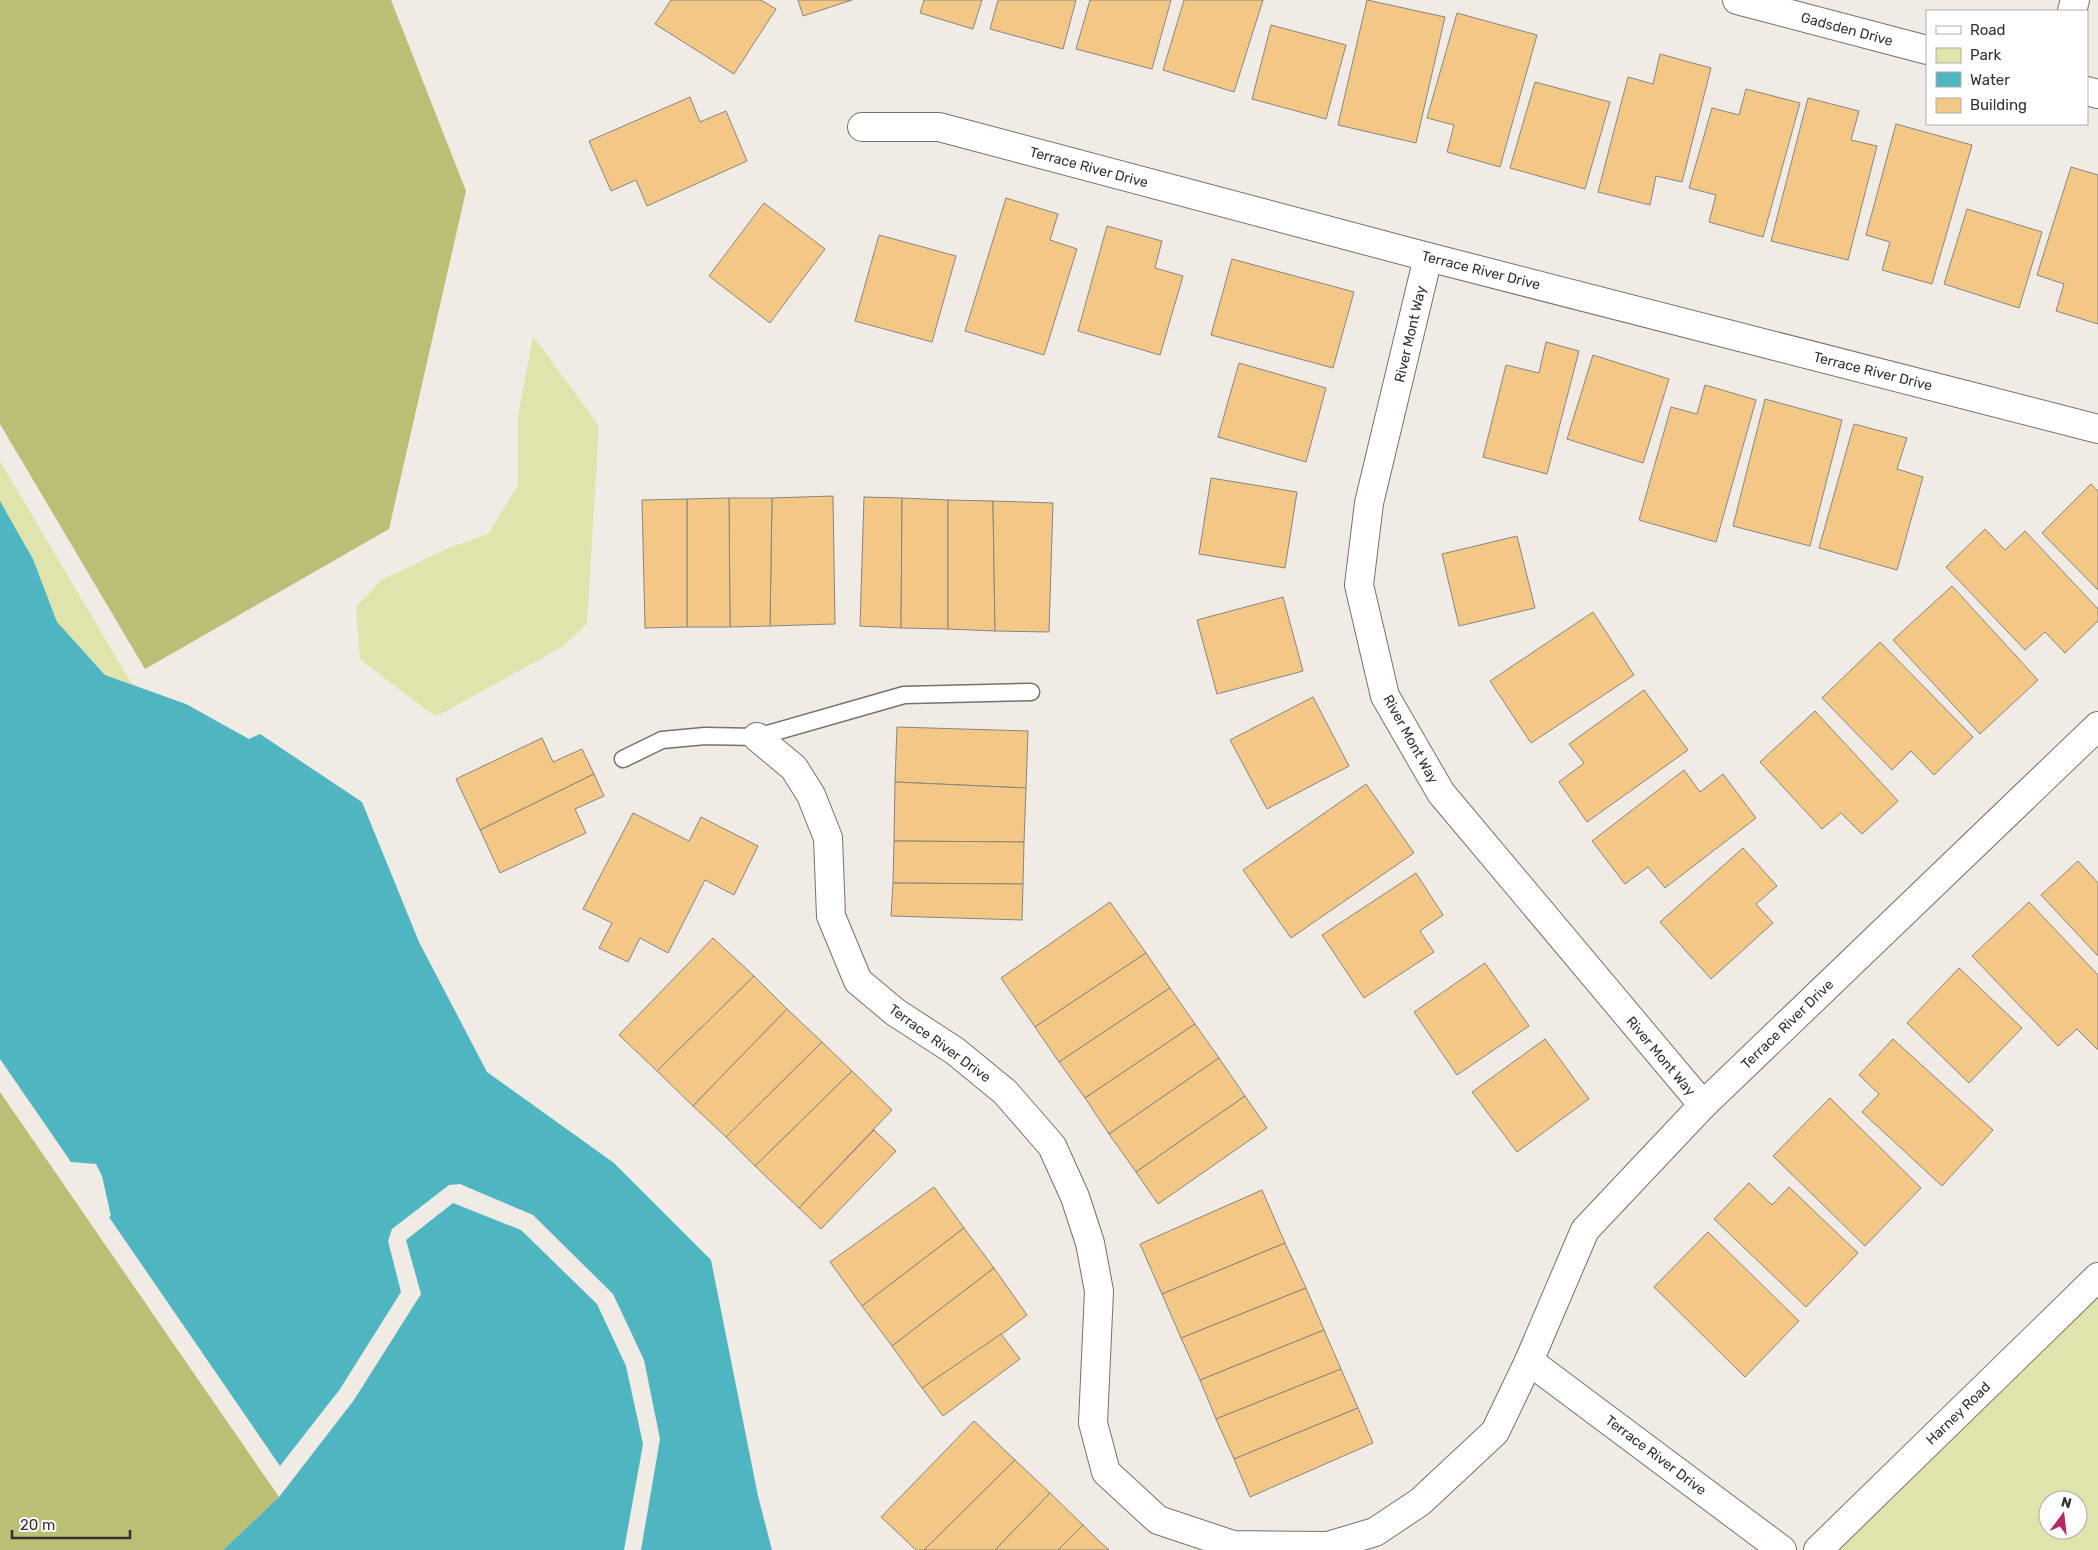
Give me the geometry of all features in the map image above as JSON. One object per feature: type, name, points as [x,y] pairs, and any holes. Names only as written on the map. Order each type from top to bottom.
[{"type":"street","name":"Gadsden Drive","points":[[1738,0],[1926,50]]},
{"type":"street","name":"Terrace River Drive","points":[[862,127],[939,127],[1428,257],[2098,429]]},
{"type":"street","name":"River Mont Way","points":[[1428,257],[1369,503],[1359,585],[1385,696],[1441,793],[1703,1105]]},
{"type":"street","name":"Terrace River Drive","points":[[757,737],[794,768],[811,795],[828,838],[831,916],[858,981],[895,1012],[955,1051],[1005,1092],[1052,1146],[1075,1196],[1090,1243],[1099,1291],[1093,1424],[1106,1472],[1158,1520],[1233,1545],[1328,1548],[1375,1532],[1420,1502],[1495,1432],[1529,1361],[1584,1230],[1703,1105],[2098,726]]},
{"type":"street","name":"Harney Road","points":[[1818,1550],[2098,1277]]},
{"type":"street","name":"Terrace River Drive","points":[[1529,1361],[1782,1550]]},
{"type":"lane","points":[[623,759],[662,740],[705,736],[757,737],[904,695],[1032,692]]},
{"type":"green space","points":[[0,0],[391,0],[466,191],[389,529],[145,669],[0,424]]},
{"type":"green space","points":[[533,336],[599,426],[587,624],[562,647],[437,716],[426,710],[360,659],[356,607],[381,580],[451,547],[488,534],[518,485],[518,417]]},
{"type":"green space","points":[[0,461],[130,681],[136,686],[105,675],[57,622],[33,559],[0,501]]},
{"type":"green space","points":[[0,1092],[279,1497],[223,1550],[0,1550]]},
{"type":"green space","points":[[2098,1290],[2098,1550],[1838,1550],[1859,1527]]},
{"type":"water","points":[[0,501],[33,559],[57,622],[105,675],[186,704],[249,739],[260,734],[362,802],[419,942],[487,1072],[614,1163],[711,1260],[758,1496],[772,1550],[641,1550],[660,1439],[644,1360],[613,1294],[533,1215],[460,1184],[449,1185],[392,1229],[388,1241],[401,1292],[340,1389],[280,1466],[109,1217],[111,1216],[102,1176],[96,1164],[71,1162],[0,1059]]},
{"type":"water","points":[[453,1203],[521,1230],[597,1304],[626,1366],[643,1444],[624,1550],[223,1550],[279,1497],[354,1400],[421,1294],[406,1240]]},
{"type":"building","points":[[671,0],[761,0],[776,9],[734,74],[655,24]]},
{"type":"building","points":[[798,0],[852,0],[803,16]]},
{"type":"building","points":[[924,0],[982,0],[973,29],[920,13]]},
{"type":"building","points":[[998,0],[1076,0],[1063,49],[990,29]]},
{"type":"building","points":[[1090,0],[1171,0],[1152,69],[1076,49]]},
{"type":"building","points":[[1184,0],[1263,0],[1234,92],[1163,70]]},
{"type":"building","points":[[1367,0],[1445,17],[1416,143],[1338,125]]},
{"type":"building","points":[[1457,13],[1537,35],[1500,167],[1447,152],[1454,125],[1427,118]]},
{"type":"building","points":[[1271,25],[1346,45],[1326,119],[1252,99]]},
{"type":"building","points":[[1660,54],[1711,68],[1682,182],[1656,176],[1650,205],[1598,192],[1628,77],[1653,84]]},
{"type":"building","points":[[1535,82],[1610,102],[1585,189],[1510,168]]},
{"type":"building","points":[[1746,89],[1800,103],[1763,237],[1709,222],[1716,195],[1689,188],[1712,108],[1739,115]]},
{"type":"building","points":[[690,97],[700,122],[726,111],[747,161],[647,206],[636,180],[611,191],[589,141]]},
{"type":"building","points":[[1808,98],[1859,111],[1851,140],[1877,146],[1848,260],[1771,241]]},
{"type":"building","points":[[1896,124],[1972,145],[1932,284],[1882,270],[1890,242],[1866,235]]},
{"type":"building","points":[[2071,167],[2098,175],[2098,324],[2056,311],[2064,284],[2037,275]]},
{"type":"building","points":[[1006,198],[1058,214],[1050,240],[1077,249],[1044,355],[965,331]]},
{"type":"building","points":[[764,203],[825,249],[770,323],[709,276]]},
{"type":"building","points":[[1967,209],[2042,232],[2019,308],[1944,284]]},
{"type":"building","points":[[1107,226],[1162,241],[1155,268],[1183,276],[1160,355],[1078,331]]},
{"type":"building","points":[[879,235],[956,256],[932,342],[855,321]]},
{"type":"building","points":[[1232,259],[1354,292],[1333,368],[1211,335]]},
{"type":"building","points":[[1546,342],[1579,351],[1547,474],[1483,457],[1506,365],[1539,373]]},
{"type":"building","points":[[1593,355],[1669,379],[1643,463],[1567,439]]},
{"type":"building","points":[[1239,363],[1326,388],[1306,462],[1218,437]]},
{"type":"building","points":[[1705,385],[1756,400],[1716,542],[1639,520],[1671,407],[1697,414]]},
{"type":"building","points":[[1765,399],[1842,420],[1810,546],[1733,526]]},
{"type":"building","points":[[1854,424],[1907,438],[1897,469],[1923,477],[1897,570],[1819,548]]},
{"type":"building","points":[[1211,478],[1297,492],[1285,568],[1199,554]]},
{"type":"building","points":[[2091,484],[2098,491],[2098,590],[2042,533]]},
{"type":"building","points":[[833,496],[835,624],[770,626],[772,498]]},
{"type":"building","points":[[864,497],[902,498],[901,628],[860,626]]},
{"type":"building","points":[[729,498],[772,498],[770,626],[730,627]]},
{"type":"building","points":[[729,498],[730,627],[687,627],[687,499]]},
{"type":"building","points":[[902,498],[948,500],[948,629],[901,628]]},
{"type":"building","points":[[687,499],[687,627],[645,628],[642,500]]},
{"type":"building","points":[[948,500],[993,501],[995,631],[948,629]]},
{"type":"building","points":[[993,501],[1053,503],[1049,632],[995,631]]},
{"type":"building","points":[[1985,529],[2005,550],[2025,531],[2098,609],[2098,621],[2065,653],[2045,632],[2025,650],[1946,567]]},
{"type":"building","points":[[1517,536],[1535,608],[1459,626],[1442,554]]},
{"type":"building","points":[[1952,586],[2038,680],[1980,734],[1893,640]]},
{"type":"building","points":[[1283,597],[1303,671],[1217,694],[1197,620]]},
{"type":"building","points":[[1593,612],[1634,675],[1531,743],[1490,681]]},
{"type":"building","points":[[1880,642],[1973,737],[1934,775],[1911,751],[1892,770],[1822,698]]},
{"type":"building","points":[[1644,690],[1688,750],[1587,822],[1559,782],[1584,763],[1569,744]]},
{"type":"building","points":[[1313,697],[1349,766],[1267,809],[1230,740]]},
{"type":"building","points":[[1815,711],[1898,801],[1862,834],[1841,813],[1822,829],[1760,762]]},
{"type":"building","points":[[897,727],[1028,731],[1026,788],[895,782]]},
{"type":"building","points":[[542,738],[553,762],[582,749],[594,774],[480,830],[456,779]]},
{"type":"building","points":[[1684,770],[1700,792],[1723,774],[1756,818],[1665,888],[1648,867],[1625,884],[1592,841]]},
{"type":"building","points":[[594,774],[604,796],[575,809],[586,833],[500,873],[480,830]]},
{"type":"building","points":[[895,782],[1026,788],[1024,842],[894,841]]},
{"type":"building","points":[[1366,784],[1414,853],[1291,938],[1243,870]]},
{"type":"building","points":[[633,813],[689,841],[701,817],[758,846],[734,895],[705,880],[668,953],[640,938],[628,962],[599,948],[612,923],[583,909]]},
{"type":"building","points":[[894,841],[1024,842],[1023,884],[893,883]]},
{"type":"building","points":[[1743,848],[1777,886],[1756,904],[1773,923],[1711,979],[1660,922]]},
{"type":"building","points":[[2078,861],[2098,883],[2098,956],[2041,895]]},
{"type":"building","points":[[1416,873],[1443,915],[1420,931],[1434,952],[1364,998],[1322,935]]},
{"type":"building","points":[[893,883],[1023,884],[1022,920],[891,916]]},
{"type":"building","points":[[1110,902],[1146,953],[1035,1027],[1001,978]]},
{"type":"building","points":[[2029,902],[2098,975],[2098,1050],[2077,1029],[2058,1046],[1972,956]]},
{"type":"building","points":[[713,938],[754,976],[657,1071],[619,1035]]},
{"type":"building","points":[[1146,953],[1170,988],[1059,1062],[1035,1027]]},
{"type":"building","points":[[1485,963],[1529,1026],[1457,1075],[1414,1012]]},
{"type":"building","points":[[1959,968],[2022,1028],[1969,1083],[1907,1023]]},
{"type":"building","points":[[754,976],[787,1009],[693,1106],[657,1071]]},
{"type":"building","points":[[1170,988],[1195,1024],[1085,1098],[1059,1062]]},
{"type":"building","points":[[787,1009],[822,1042],[726,1137],[693,1106]]},
{"type":"building","points":[[1195,1024],[1219,1058],[1109,1134],[1085,1098]]},
{"type":"building","points":[[1545,1039],[1589,1099],[1517,1152],[1472,1092]]},
{"type":"building","points":[[1893,1039],[1993,1130],[1942,1186],[1862,1112],[1879,1094],[1859,1075]]},
{"type":"building","points":[[822,1042],[852,1071],[755,1166],[726,1137]]},
{"type":"building","points":[[1219,1058],[1245,1096],[1136,1172],[1109,1134]]},
{"type":"building","points":[[852,1071],[892,1110],[799,1208],[755,1166]]},
{"type":"building","points":[[1245,1096],[1267,1128],[1158,1204],[1136,1172]]},
{"type":"building","points":[[1830,1098],[1921,1188],[1865,1246],[1773,1156]]},
{"type":"building","points":[[874,1130],[896,1151],[821,1229],[799,1208]]},
{"type":"building","points":[[1749,1183],[1772,1205],[1789,1187],[1858,1253],[1806,1307],[1714,1219]]},
{"type":"building","points":[[934,1187],[964,1228],[862,1306],[830,1262]]},
{"type":"building","points":[[1262,1190],[1285,1243],[1162,1294],[1140,1244]]},
{"type":"building","points":[[964,1228],[994,1268],[892,1346],[862,1306]]},
{"type":"building","points":[[1708,1232],[1799,1321],[1745,1377],[1654,1287]]},
{"type":"building","points":[[1285,1243],[1306,1288],[1181,1338],[1162,1294]]},
{"type":"building","points":[[994,1268],[1027,1315],[922,1388],[892,1346]]},
{"type":"building","points":[[1306,1288],[1324,1330],[1200,1380],[1181,1338]]},
{"type":"building","points":[[1324,1330],[1341,1369],[1216,1419],[1200,1380]]},
{"type":"building","points":[[1001,1334],[1020,1359],[943,1416],[922,1388]]},
{"type":"building","points":[[1341,1369],[1358,1408],[1234,1459],[1216,1419]]},
{"type":"building","points":[[1358,1408],[1373,1443],[1250,1497],[1234,1459]]},
{"type":"building","points":[[974,1421],[1015,1460],[924,1550],[916,1550],[881,1517]]},
{"type":"building","points":[[1015,1460],[1050,1493],[995,1550],[924,1550]]},
{"type":"building","points":[[1050,1493],[1083,1525],[1058,1550],[995,1550]]},
{"type":"building","points":[[1083,1525],[1098,1540],[1109,1550],[1058,1550]]}]
